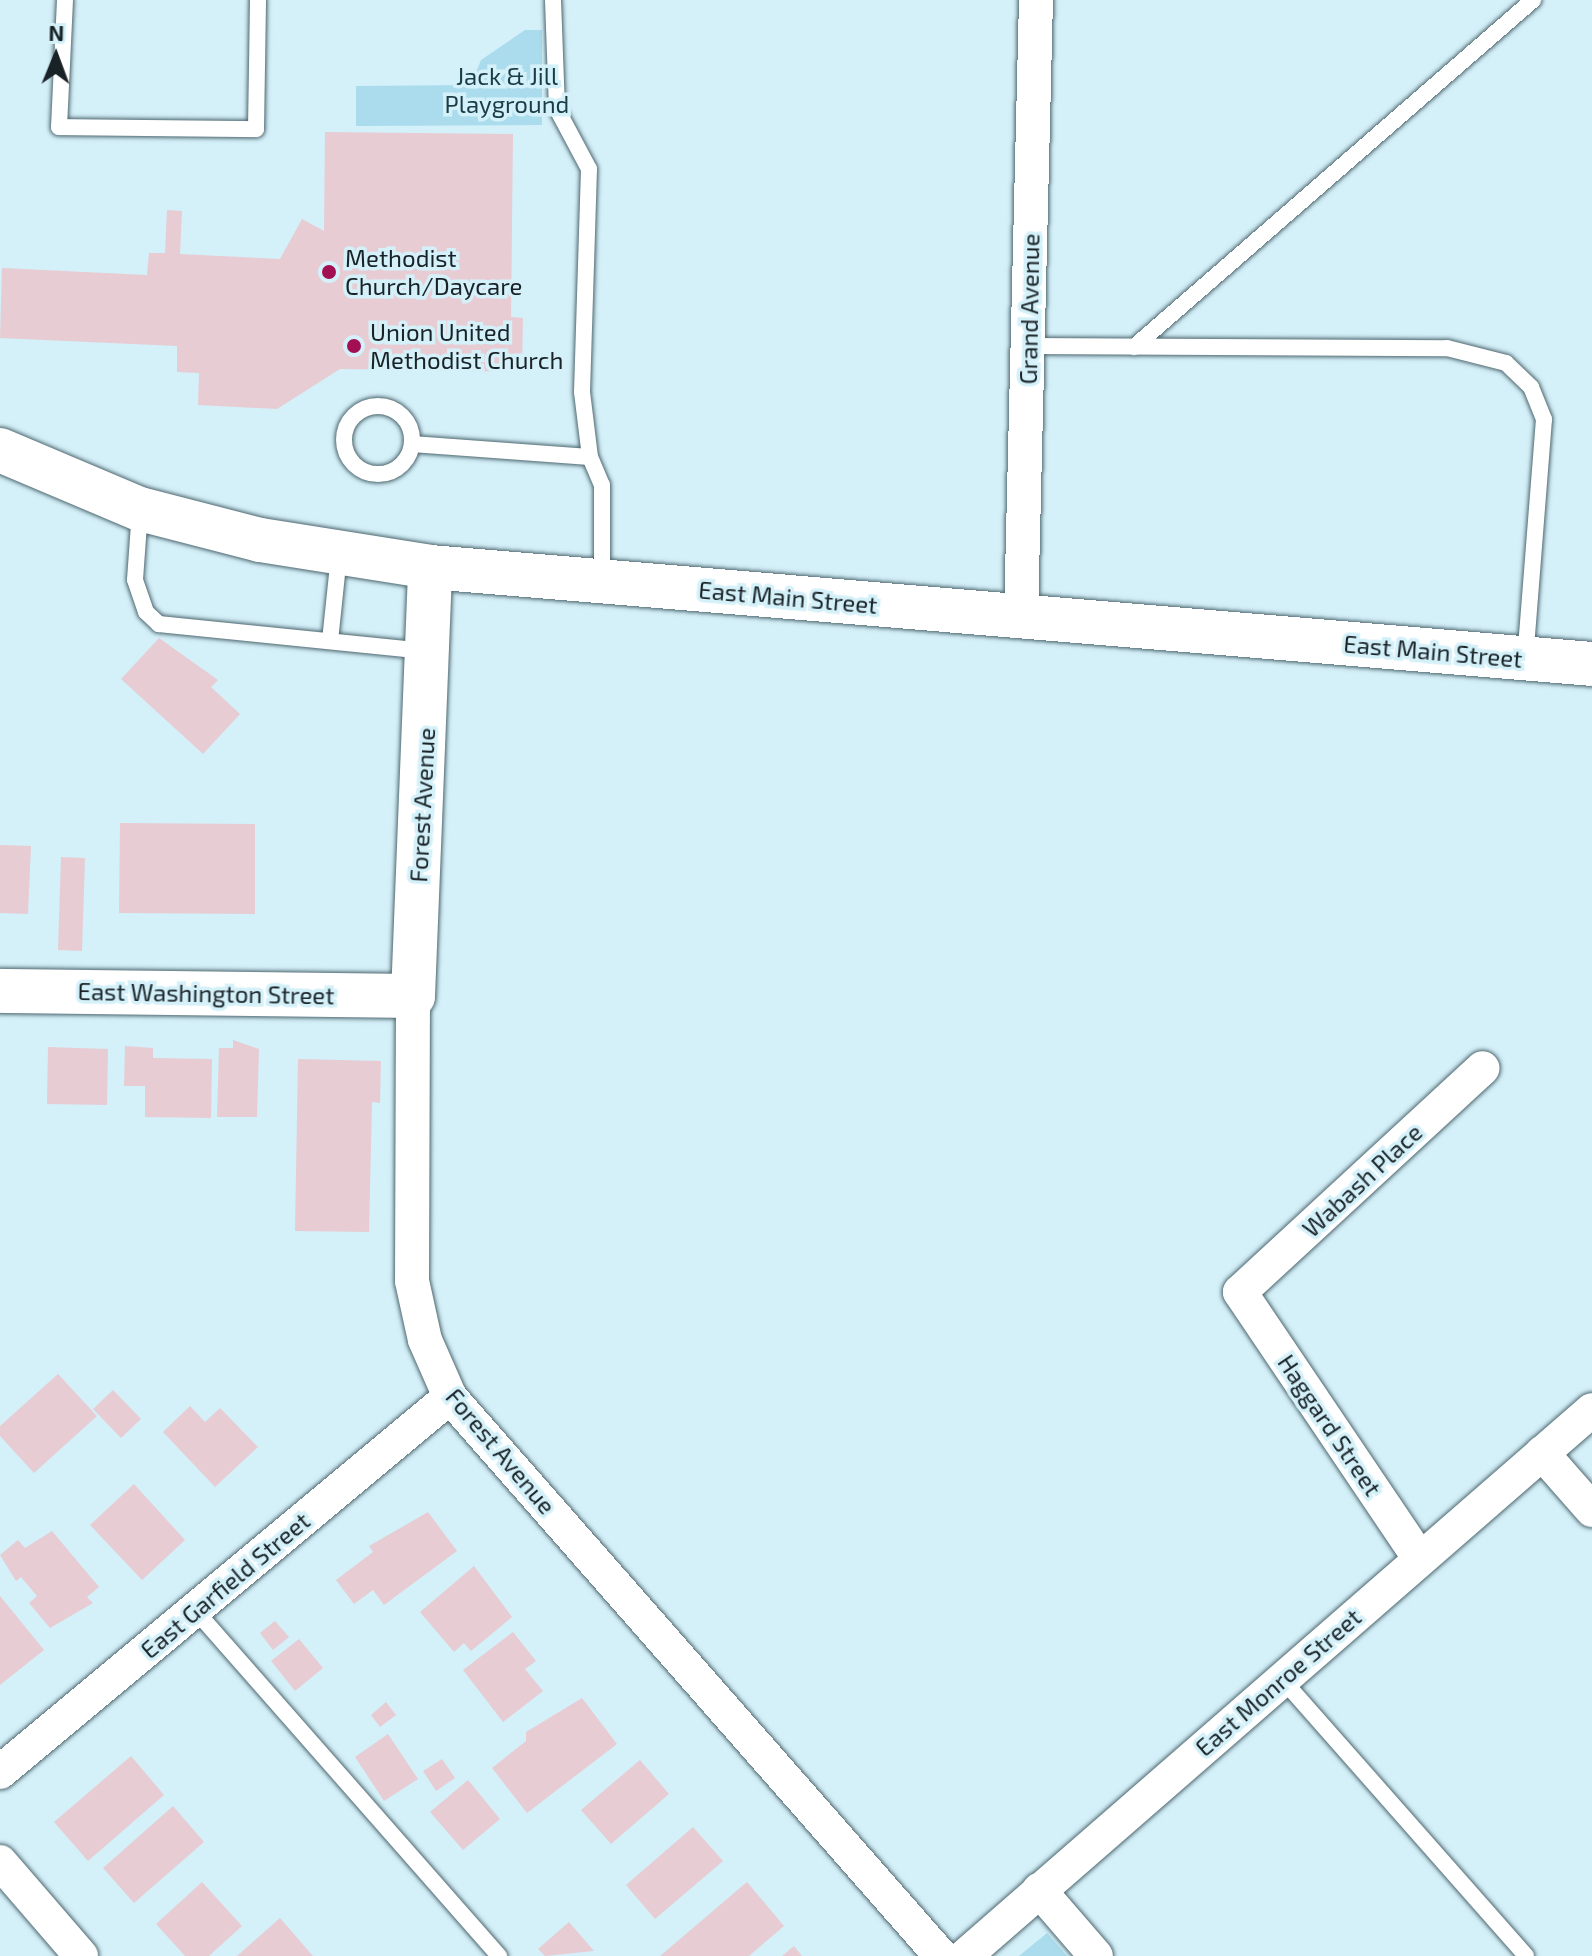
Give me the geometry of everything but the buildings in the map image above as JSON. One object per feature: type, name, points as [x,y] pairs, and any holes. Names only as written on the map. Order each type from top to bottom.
[{"type":"main road","name":"East Main Street","points":[[0,450],[140,509],[339,552],[430,567],[1592,664]]},
{"type":"main road","name":"Forest Avenue","points":[[413,996],[430,652],[430,567]]},
{"type":"main road","name":"East Washington Street","points":[[0,991],[413,996]]},
{"type":"street","name":"Grand Avenue","points":[[1021,617],[1036,0]]},
{"type":"street","name":"Forest Avenue","points":[[413,996],[412,1281],[425,1340],[450,1397],[941,1956]]},
{"type":"street","name":"Wabash Place","points":[[1240,1292],[1483,1068]]},
{"type":"street","name":"Haggard Street","points":[[1240,1292],[1420,1559]]},
{"type":"street","name":"East Garfield Street","points":[[0,1772],[450,1397]]},
{"type":"street","name":"East Monroe Street","points":[[965,1956],[1592,1410]]},
{"type":"street","points":[[1542,1453],[1592,1510]]},
{"type":"street","points":[[0,1862],[81,1956]]},
{"type":"street","points":[[1039,1890],[1096,1956]]},
{"type":"lane","points":[[65,0],[59,127],[256,129],[258,0]]},
{"type":"lane","points":[[553,0],[557,109],[589,169],[582,392],[590,457],[602,485],[602,582]]},
{"type":"lane","points":[[1134,347],[1533,0]]},
{"type":"lane","points":[[1028,346],[1447,348],[1506,363],[1531,387],[1544,419],[1525,658]]},
{"type":"lane","points":[[389,407],[407,422],[412,444],[403,464],[373,473],[354,464],[344,433],[356,414],[389,407]]},
{"type":"lane","points":[[412,444],[590,457]]},
{"type":"lane","points":[[140,509],[135,580],[146,612],[159,624],[430,652]]},
{"type":"lane","points":[[330,641],[339,552]]},
{"type":"lane","points":[[195,1610],[499,1956]]},
{"type":"lane","points":[[1282,1679],[1526,1956]]},
{"type":"green space","name":"Jack & Jill Playground","points":[[525,30],[542,30],[542,125],[356,126],[356,86],[471,85],[481,60]]},
{"type":"green space","points":[[1047,1933],[1067,1956],[1019,1956]]},
{"type":"place","name":"Methodist Church/Daycare","points":[[329,272]]},
{"type":"place","name":"Union United Methodist Church","points":[[354,346]]}]
